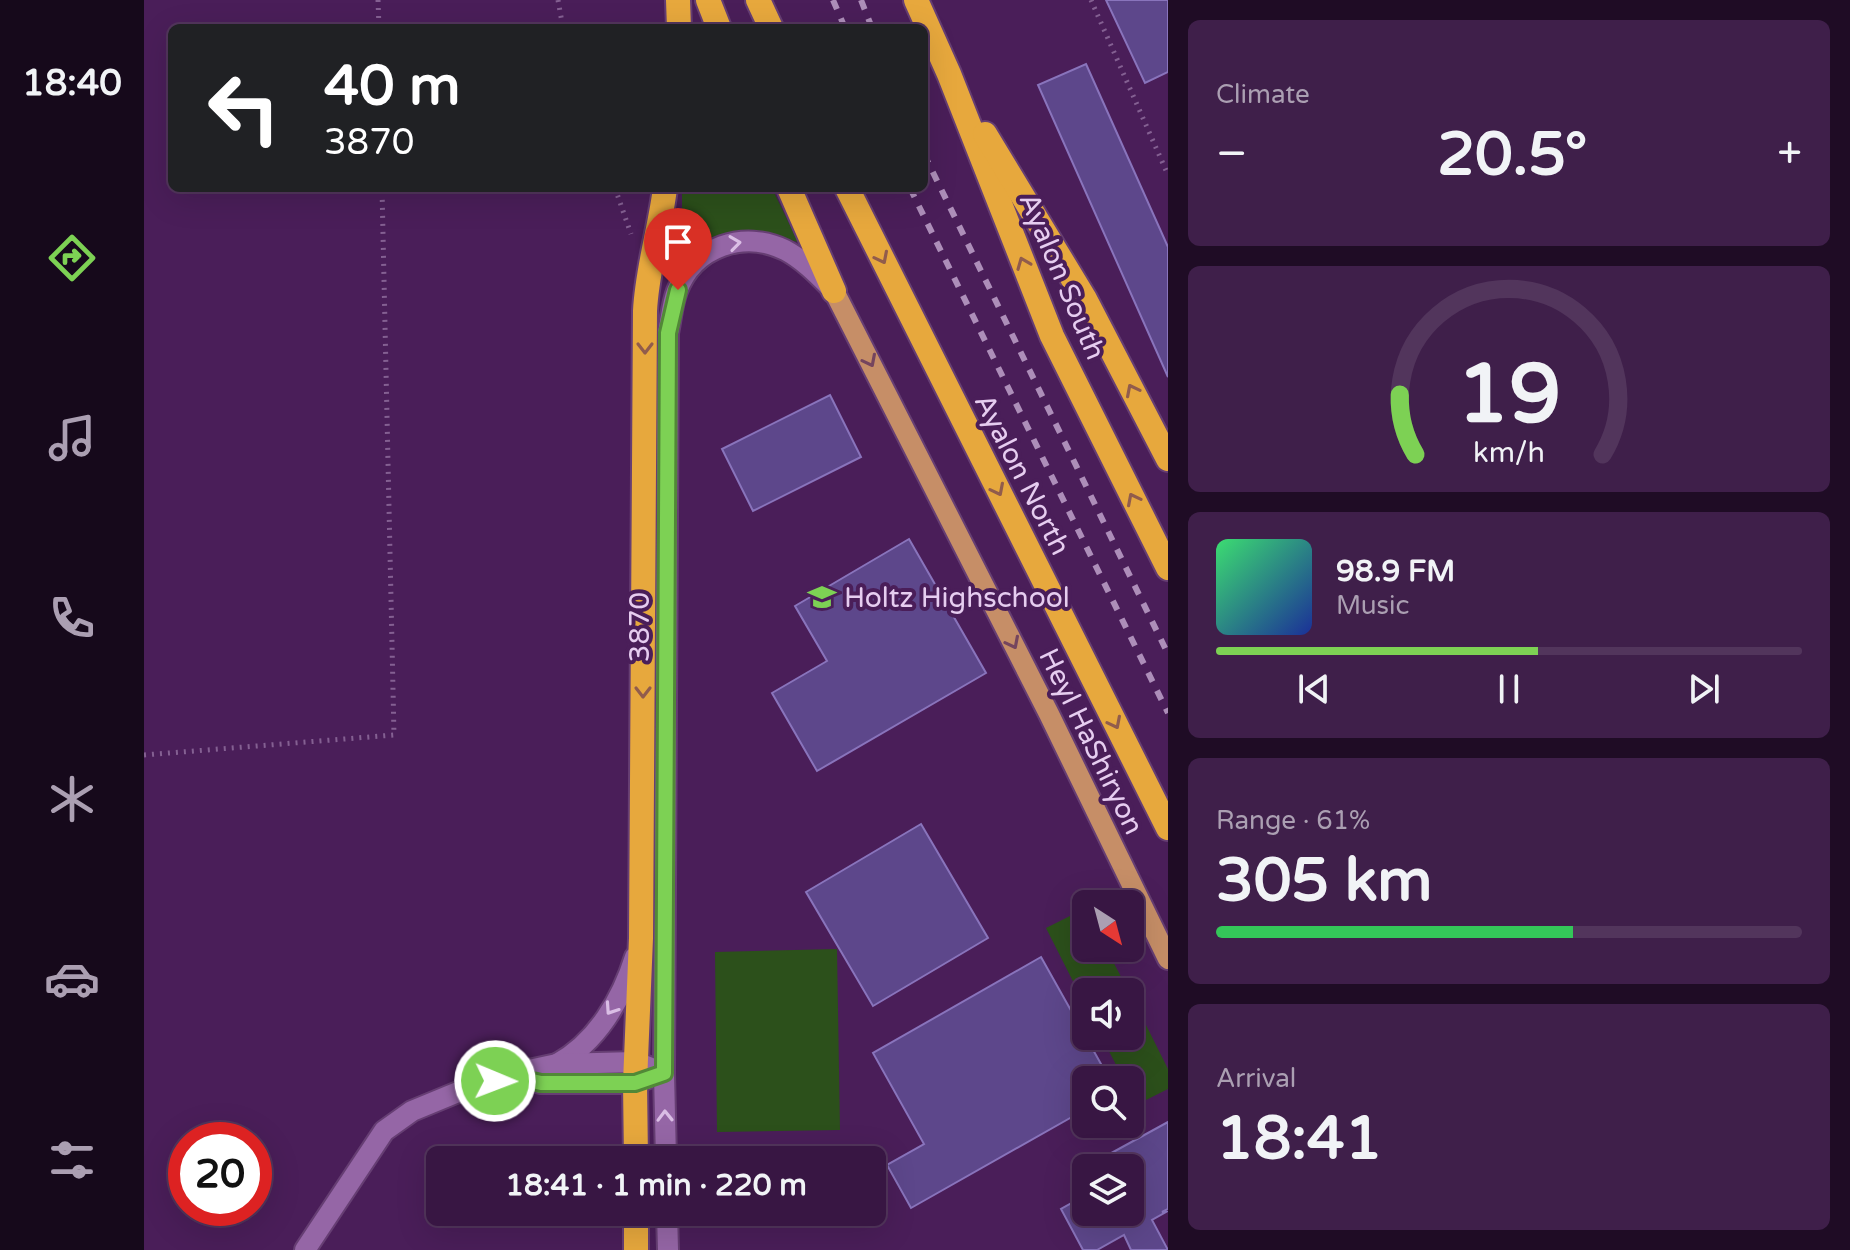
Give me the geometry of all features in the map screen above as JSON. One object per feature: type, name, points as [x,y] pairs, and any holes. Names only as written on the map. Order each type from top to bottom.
[{"type":"highway","points":[[678,0],[679,24]]},
{"type":"highway","points":[[708,0],[717,24]]},
{"type":"highway","points":[[758,0],[769,24]]},
{"type":"highway","name":"Ayalon South","points":[[916,0],[927,24]]},
{"type":"highway","name":"Ayalon South","points":[[928,27],[1052,336],[1168,568]]},
{"type":"highway","points":[[949,74],[1085,299],[1168,459]]},
{"type":"highway","points":[[636,1146],[641,938],[645,311],[647,280],[665,192]]},
{"type":"highway","points":[[791,192],[834,291]]},
{"type":"highway","name":"Ayalon North","points":[[849,192],[1168,828]]},
{"type":"highway","points":[[636,1226],[636,1250]]},
{"type":"main road","name":"Heyl HaShiryon","points":[[834,291],[1049,714],[1168,959]]},
{"type":"street","name":"3870","points":[[666,1146],[668,333],[674,302],[688,271],[702,257],[720,246],[746,241],[767,243],[787,251],[834,291]]},
{"type":"street","points":[[305,1250],[384,1131],[412,1111],[446,1096],[569,1058],[607,1017],[623,992],[641,938]]},
{"type":"street","points":[[557,1064],[664,1073]]},
{"type":"street","points":[[515,1077],[541,1083],[636,1072]]},
{"type":"street","points":[[667,1226],[668,1250]]},
{"type":"path","points":[[378,0],[379,24]]},
{"type":"path","points":[[558,0],[562,24]]},
{"type":"path","points":[[1091,0],[1168,175]]},
{"type":"path","points":[[144,755],[394,735],[382,192]]},
{"type":"green space","points":[[682,192],[774,192],[798,242],[746,230],[708,238],[682,257]]},
{"type":"green space","points":[[1072,915],[1072,962],[1113,962],[1122,978],[1072,979],[1046,928]]},
{"type":"green space","points":[[837,949],[840,1130],[717,1132],[715,952]]},
{"type":"green space","points":[[1144,1021],[1168,1069],[1168,1089],[1144,1101],[1144,1066],[1117,1066],[1108,1050],[1144,1050]]},
{"type":"building","points":[[1106,0],[1168,0],[1168,72],[1145,83]]},
{"type":"building","points":[[1086,64],[1168,247],[1168,377],[1038,85]]},
{"type":"building","points":[[830,395],[861,457],[753,511],[722,449]]},
{"type":"building","points":[[909,539],[986,673],[817,771],[772,693],[827,661],[795,606]]},
{"type":"building","points":[[921,824],[988,938],[873,1006],[806,892]]},
{"type":"building","points":[[1041,957],[1072,1012],[1072,1050],[1093,1050],[1102,1066],[1072,1066],[1072,1117],[911,1208],[887,1165],[924,1144],[873,1053]]},
{"type":"building","points":[[1168,1122],[1168,1209],[1152,1220],[1168,1250],[1131,1250],[1124,1235],[1097,1250],[1083,1250],[1061,1209],[1072,1203],[1072,1226],[1144,1226],[1144,1154],[1110,1154],[1144,1138]]},
{"type":"railway","points":[[833,0],[843,24]]},
{"type":"railway","points":[[861,0],[870,24]]},
{"type":"railway","points":[[928,162],[1168,654]]},
{"type":"railway","points":[[912,192],[1168,713]]},
{"type":"place","name":"Holtz Highschool","points":[[822,597]]},
{"type":"route","points":[[495,1081],[515,1077],[541,1083],[635,1083],[664,1073],[668,333],[678,290]]}]
